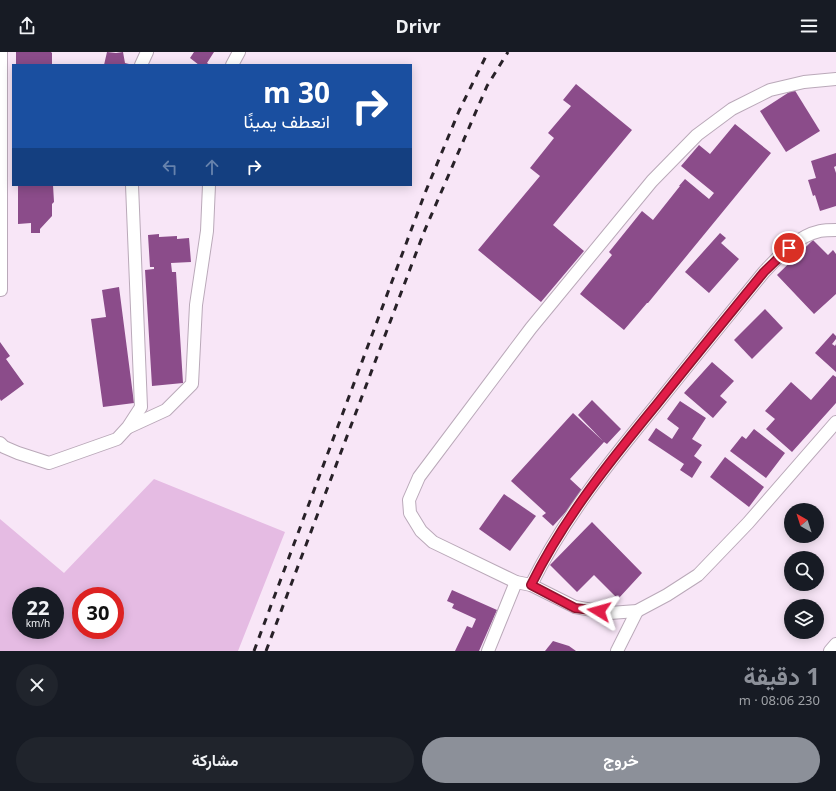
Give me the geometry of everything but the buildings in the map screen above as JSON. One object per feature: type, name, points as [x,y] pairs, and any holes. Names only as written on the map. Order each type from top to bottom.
[{"type":"street","points":[[1,52],[1,290]]},
{"type":"street","points":[[141,64],[147,52]]},
{"type":"street","points":[[233,64],[239,52]]},
{"type":"street","points":[[836,79],[804,82],[770,90],[732,109],[697,135],[652,180],[536,322],[419,477],[409,500],[410,514],[421,531],[433,542],[516,582],[531,585],[575,608],[610,613],[637,611],[667,595],[698,575],[748,523],[836,422]]},
{"type":"street","points":[[0,443],[4,447],[11,450],[48,463],[117,439],[128,427],[142,407],[132,186]]},
{"type":"street","points":[[128,427],[166,410],[192,384],[196,306],[207,231],[209,186]]},
{"type":"street","points":[[531,585],[543,561],[571,515],[609,462],[764,272],[780,255],[798,241],[819,231],[836,230]]},
{"type":"street","points":[[488,651],[516,582]]},
{"type":"street","points":[[617,651],[637,611]]},
{"type":"street","points":[[830,651],[836,644]]},
{"type":"shaded area","points":[[154,479],[285,532],[238,651],[0,651],[0,519],[64,573]]},
{"type":"railway","points":[[254,651],[425,193],[459,111],[488,52]]},
{"type":"railway","points":[[266,651],[424,232],[487,86],[508,52]]},
{"type":"route","points":[[599,611],[575,608],[531,585],[543,561],[571,515],[609,462],[764,272],[789,248]]}]
